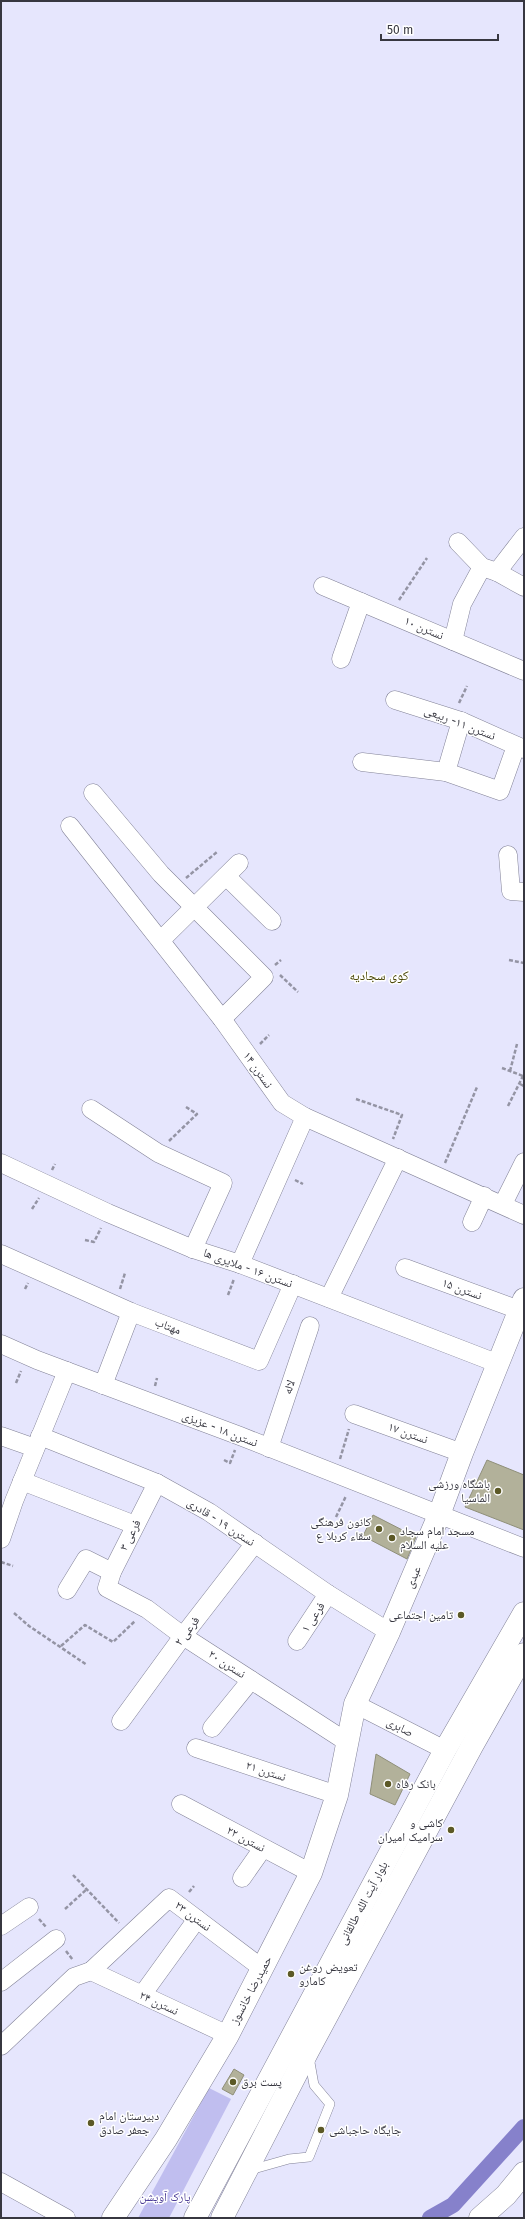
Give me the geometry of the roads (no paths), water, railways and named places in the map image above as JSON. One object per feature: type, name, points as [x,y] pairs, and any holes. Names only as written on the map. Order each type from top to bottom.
[{"type":"main road","name":"عبدی","points":[[347,1742],[355,1704],[389,1632],[439,1515],[462,1453],[522,1304]]},
{"type":"main road","name":"بلوار آیت الله طالقانی","points":[[195,2218],[445,1750],[524,1613]]},
{"type":"main road","name":"بلوار آیت الله طالقانی","points":[[222,2218],[308,2051],[472,1746],[524,1654]]},
{"type":"main road","name":"حمیدرضا خانسوز","points":[[113,2218],[166,2139],[228,2035],[311,1873],[336,1795],[347,1742]]},
{"type":"main road","points":[[480,2218],[506,2195],[524,2173]]},
{"type":"street","points":[[453,641],[462,604],[489,569],[524,537]]},
{"type":"street","points":[[458,542],[489,569],[524,587]]},
{"type":"street","name":"نسترن ۱۰","points":[[323,586],[524,670]]},
{"type":"street","points":[[341,659],[361,602]]},
{"type":"street","name":"نسترن ۱۱- ربیعی","points":[[395,700],[461,721],[520,747]]},
{"type":"street","points":[[446,772],[461,721]]},
{"type":"street","points":[[362,762],[446,772],[500,791],[520,747]]},
{"type":"street","points":[[93,793],[175,887],[264,977],[222,1019]]},
{"type":"street","name":"نسترن ۱۴","points":[[70,826],[222,1019],[282,1103],[305,1117],[503,1204],[524,1215]]},
{"type":"street","points":[[508,855],[511,891],[524,892]]},
{"type":"street","points":[[161,940],[239,863]]},
{"type":"street","points":[[226,876],[272,921]]},
{"type":"street","points":[[90,1109],[158,1153],[223,1183],[193,1249]]},
{"type":"street","points":[[240,1264],[305,1117]]},
{"type":"street","points":[[329,1298],[392,1156]]},
{"type":"street","points":[[503,1204],[524,1162]]},
{"type":"street","name":"نسترن ۱۶ - ملایری ها","points":[[1,1163],[108,1213],[193,1249],[240,1264],[499,1364]]},
{"type":"street","points":[[472,1222],[484,1196]]},
{"type":"street","name":"مهتاب","points":[[1,1254],[131,1312],[259,1361],[293,1284]]},
{"type":"street","name":"نسترن ۱۵","points":[[405,1268],[522,1304]]},
{"type":"street","points":[[103,1385],[131,1312]]},
{"type":"street","name":"لاله","points":[[269,1448],[310,1326]]},
{"type":"street","name":"نسترن ۱۸ - عزیزی","points":[[1,1344],[66,1371],[269,1448],[524,1548]]},
{"type":"street","points":[[1,1539],[7,1499],[22,1481],[66,1371]]},
{"type":"street","name":"نسترن ۱۷","points":[[354,1414],[462,1453]]},
{"type":"street","name":"نسترن ۱۹ - قادری","points":[[1,1436],[37,1442],[157,1483],[209,1512],[328,1594],[389,1632]]},
{"type":"street","points":[[22,1481],[135,1525]]},
{"type":"street","name":"فرعی ۳","points":[[109,1580],[157,1483]]},
{"type":"street","name":"فرعی ۲","points":[[121,1721],[183,1636],[255,1543]]},
{"type":"street","name":"نسترن ۲۰","points":[[67,1590],[86,1559],[109,1580],[183,1636],[347,1742]]},
{"type":"street","name":"فرعی ۱","points":[[297,1640],[328,1594]]},
{"type":"street","points":[[212,1728],[251,1680]]},
{"type":"street","name":"صابری","points":[[355,1704],[445,1750]]},
{"type":"street","name":"نسترن ۲۱","points":[[196,1748],[336,1795]]},
{"type":"street","name":"نسترن ۲۲","points":[[181,1804],[311,1873]]},
{"type":"street","points":[[242,1878],[263,1848]]},
{"type":"street","name":"نسترن ۲۳","points":[[92,1971],[169,1898],[263,1968]]},
{"type":"street","points":[[1,1926],[29,1907]]},
{"type":"street","points":[[142,1995],[197,1919]]},
{"type":"street","points":[[1,1982],[56,1939]]},
{"type":"street","points":[[1,2046],[74,1977],[92,1971]]},
{"type":"street","name":"نسترن ۲۴","points":[[92,1971],[228,2035]]},
{"type":"street","points":[[1,2182],[66,2218]]},
{"type":"street","points":[[1,2195],[42,2218]]},
{"type":"lane","points":[[247,2171],[276,2162],[309,2157],[330,2104],[314,2084],[308,2051]]},
{"type":"waterway","points":[[430,2218],[453,2205],[524,2127]]},
{"type":"place","name":"باشگاه ورزشی الماسیا","points":[[498,1491]]},
{"type":"place","name":"کانون فرهنگی سقاء کربلا ع","points":[[379,1529]]},
{"type":"place","name":"مسجد امام سجاد علیه السلام","points":[[392,1538]]},
{"type":"place","name":"تامین اجتماعی","points":[[461,1615]]},
{"type":"place","name":"بانک رفاه","points":[[388,1784]]},
{"type":"place","name":"کاشی و سرامیک امیران","points":[[451,1830]]},
{"type":"place","name":"تعویض روغن کامارو","points":[[291,1974]]},
{"type":"place","name":"پست برق","points":[[233,2082]]},
{"type":"place","name":"دبیرستان امام جعفر صادق","points":[[91,2123]]},
{"type":"place","name":"جایگاه حاجباشی","points":[[321,2130]]},
{"type":"district","name":"کوی سجادیه","points":[[379,975]]},
{"type":"park label","name":"پارک آویشن","points":[[165,2197]]}]
